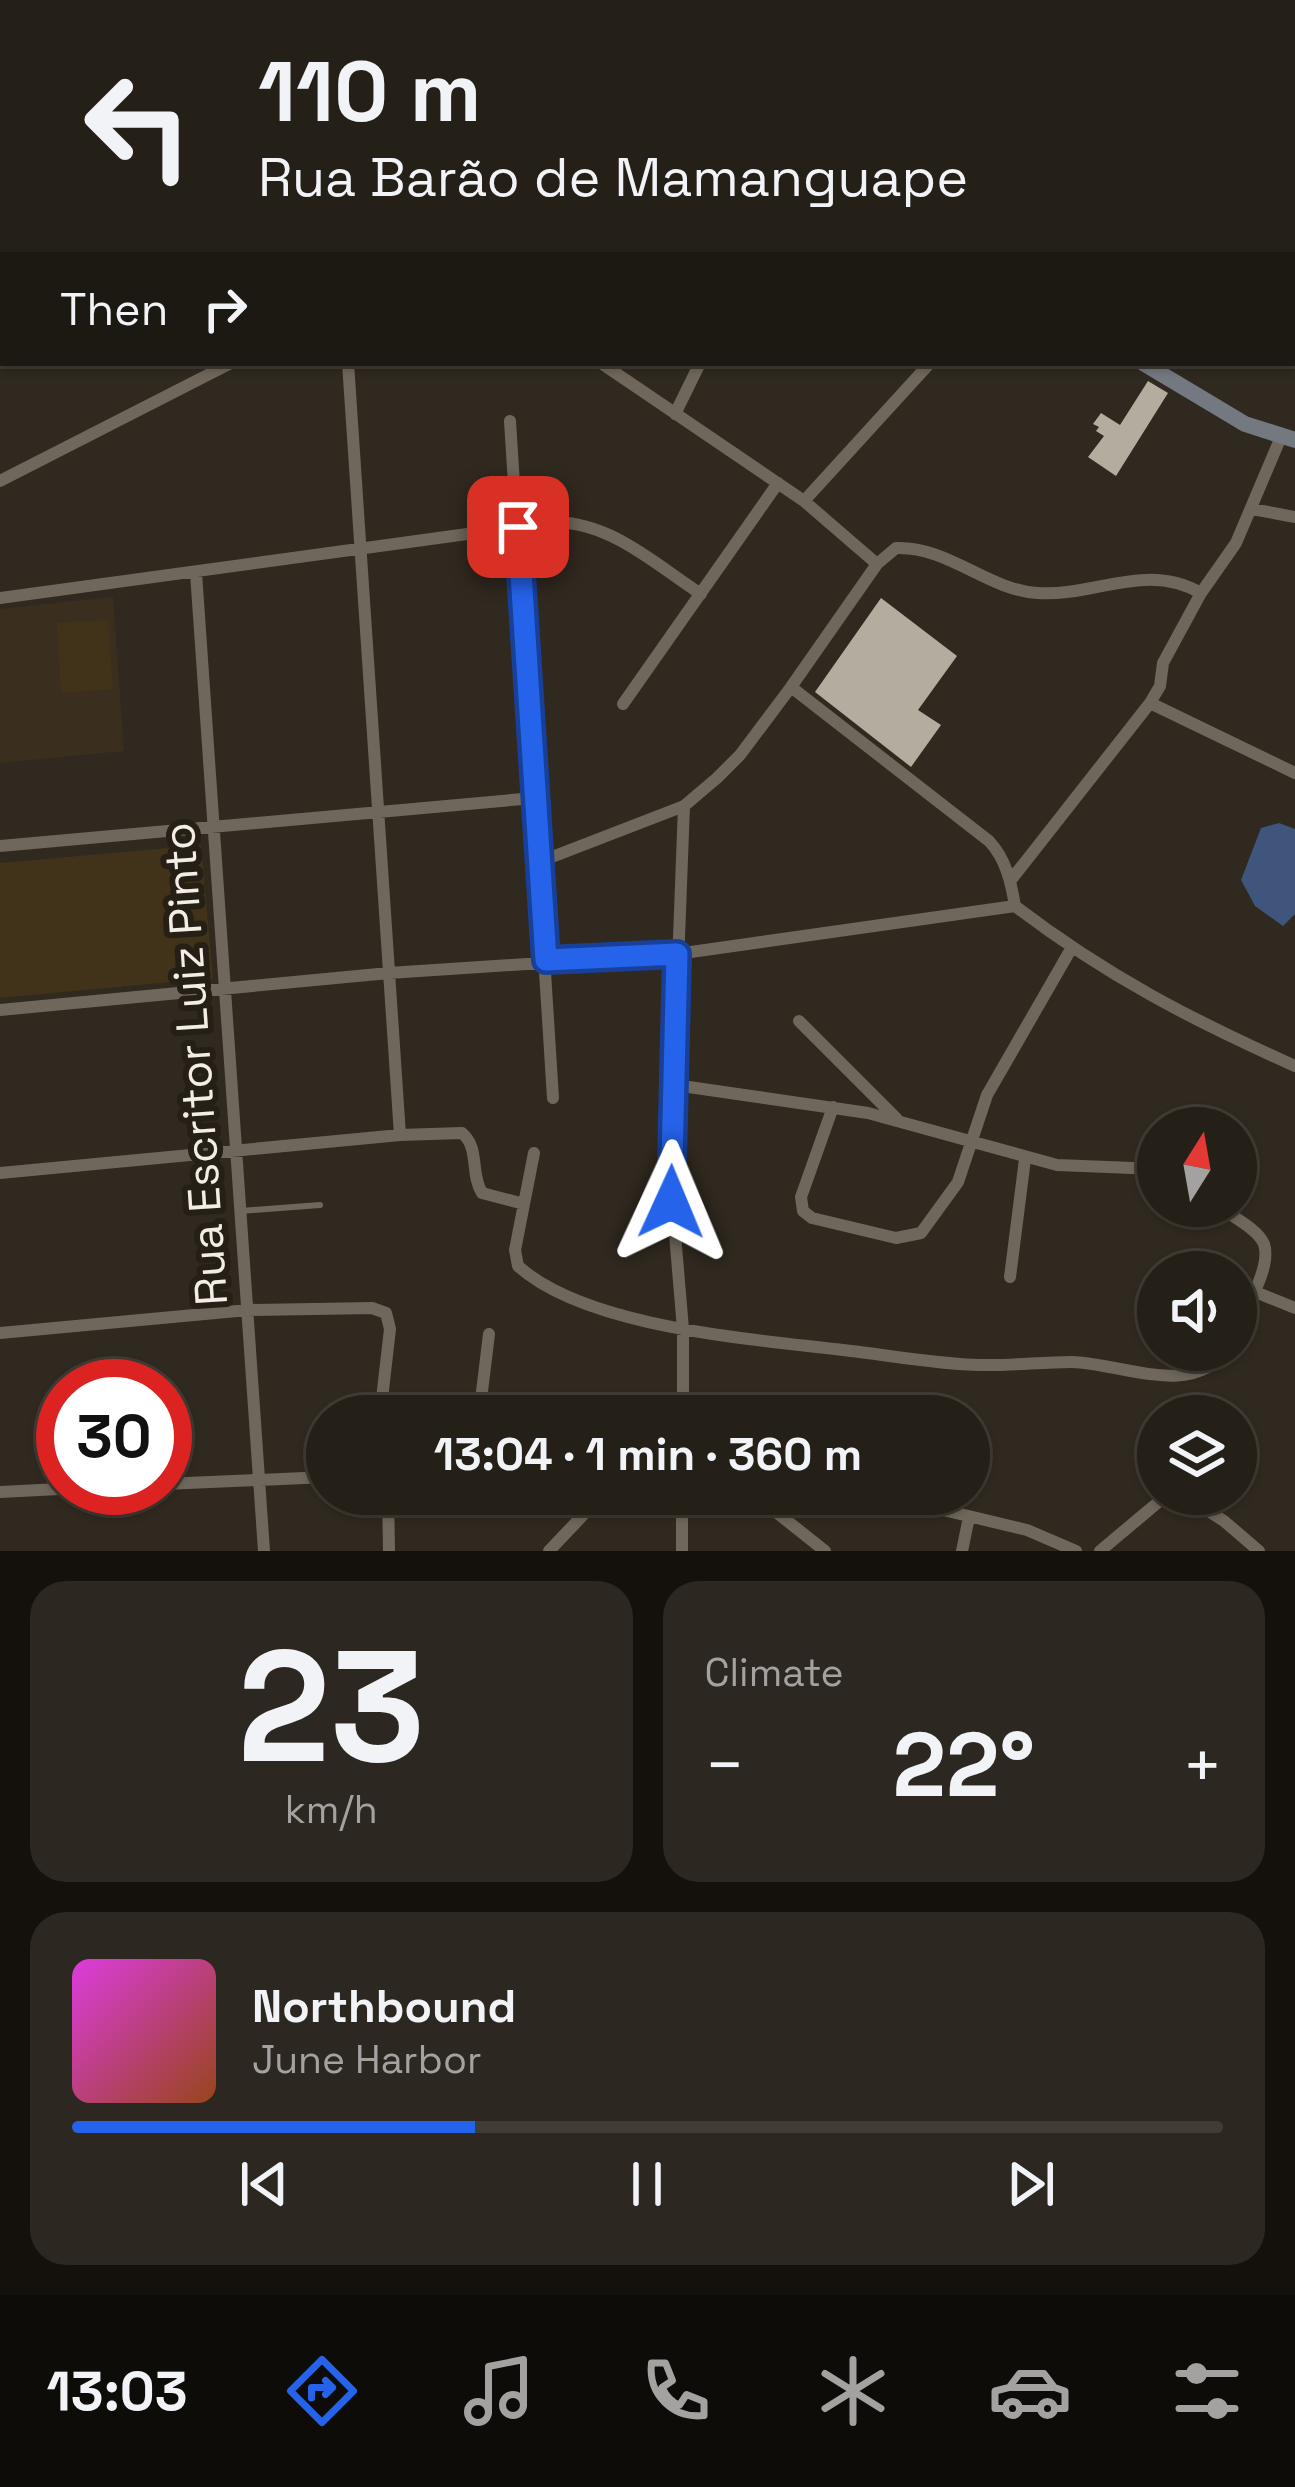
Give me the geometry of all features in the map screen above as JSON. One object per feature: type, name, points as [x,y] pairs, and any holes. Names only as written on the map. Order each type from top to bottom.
[{"type":"main road","points":[[1148,366],[1245,424],[1291,438]]},
{"type":"street","points":[[0,481],[225,366]]},
{"type":"street","points":[[348,366],[400,1135]]},
{"type":"street","points":[[605,366],[803,501],[877,564]]},
{"type":"street","points":[[675,414],[699,366]]},
{"type":"street","points":[[803,501],[927,366]]},
{"type":"street","points":[[510,421],[553,1098]]},
{"type":"street","points":[[1011,880],[1150,703],[1160,686],[1163,663],[1201,593],[1237,543],[1291,438]]},
{"type":"street","points":[[623,704],[778,483]]},
{"type":"street","points":[[1252,509],[1295,517]]},
{"type":"street","points":[[0,598],[555,522],[595,527],[701,594]]},
{"type":"street","points":[[539,862],[684,806],[740,755],[890,551],[904,548],[946,559],[1030,593],[1066,592],[1152,577],[1183,582],[1201,593]]},
{"type":"street","name":"Rua Escritor Luiz Pinto","points":[[196,573],[264,1551]]},
{"type":"street","points":[[791,687],[978,831],[999,851],[1015,906],[1071,949],[1174,1010],[1295,1066]]},
{"type":"street","points":[[1150,703],[1295,773]]},
{"type":"street","points":[[0,846],[534,798]]},
{"type":"street","points":[[682,1395],[683,1329],[671,1202],[684,806]]},
{"type":"street","points":[[0,1010],[546,960],[677,954],[1015,906]]},
{"type":"street","points":[[833,1107],[802,1197],[802,1211],[812,1218],[896,1238],[915,1237],[950,1196],[987,1095],[1071,949]]},
{"type":"street","points":[[799,1021],[898,1120]]},
{"type":"street","points":[[675,1085],[898,1120],[1024,1159],[1079,1168],[1137,1168]]},
{"type":"street","points":[[0,1173],[462,1133],[472,1145],[475,1180],[482,1193],[524,1204]]},
{"type":"street","points":[[534,1153],[515,1259],[524,1272],[594,1305],[683,1329],[961,1364],[1082,1363],[1137,1370]]},
{"type":"street","points":[[1010,1277],[1024,1159]]},
{"type":"street","points":[[1244,1227],[1263,1243],[1257,1279]]},
{"type":"street","points":[[1257,1293],[1295,1308]]},
{"type":"street","points":[[0,1333],[248,1310],[372,1308],[386,1313],[390,1329],[382,1395]]},
{"type":"street","points":[[482,1395],[489,1334]]},
{"type":"street","points":[[1142,1371],[1180,1376],[1202,1371]]},
{"type":"street","points":[[192,1483],[306,1478]]},
{"type":"street","points":[[0,1492],[36,1490]]},
{"type":"street","points":[[388,1515],[389,1551]]},
{"type":"street","points":[[549,1551],[582,1515]]},
{"type":"street","points":[[682,1515],[682,1551]]},
{"type":"street","points":[[780,1515],[825,1551]]},
{"type":"street","points":[[961,1515],[1027,1530],[1076,1551]]},
{"type":"street","points":[[1100,1551],[1143,1515]]},
{"type":"street","points":[[1215,1515],[1259,1551]]},
{"type":"street","points":[[962,1551],[969,1517]]},
{"type":"lane","points":[[241,1211],[320,1205]]},
{"type":"shaded area","points":[[113,597],[124,751],[0,763],[0,609]]},
{"type":"shaded area","points":[[108,620],[113,689],[61,693],[57,623]]},
{"type":"shaded area","points":[[201,845],[213,978],[0,998],[0,863]]},
{"type":"water","points":[[1279,823],[1295,829],[1295,914],[1283,926],[1255,906],[1241,880],[1261,828]]},
{"type":"building","points":[[1148,381],[1168,393],[1116,476],[1088,457],[1104,436],[1093,424],[1101,413],[1120,425]]},
{"type":"building","points":[[881,598],[957,656],[918,710],[941,725],[911,767],[815,692]]},
{"type":"route","points":[[518,527],[546,960],[677,954],[671,1202]]}]
